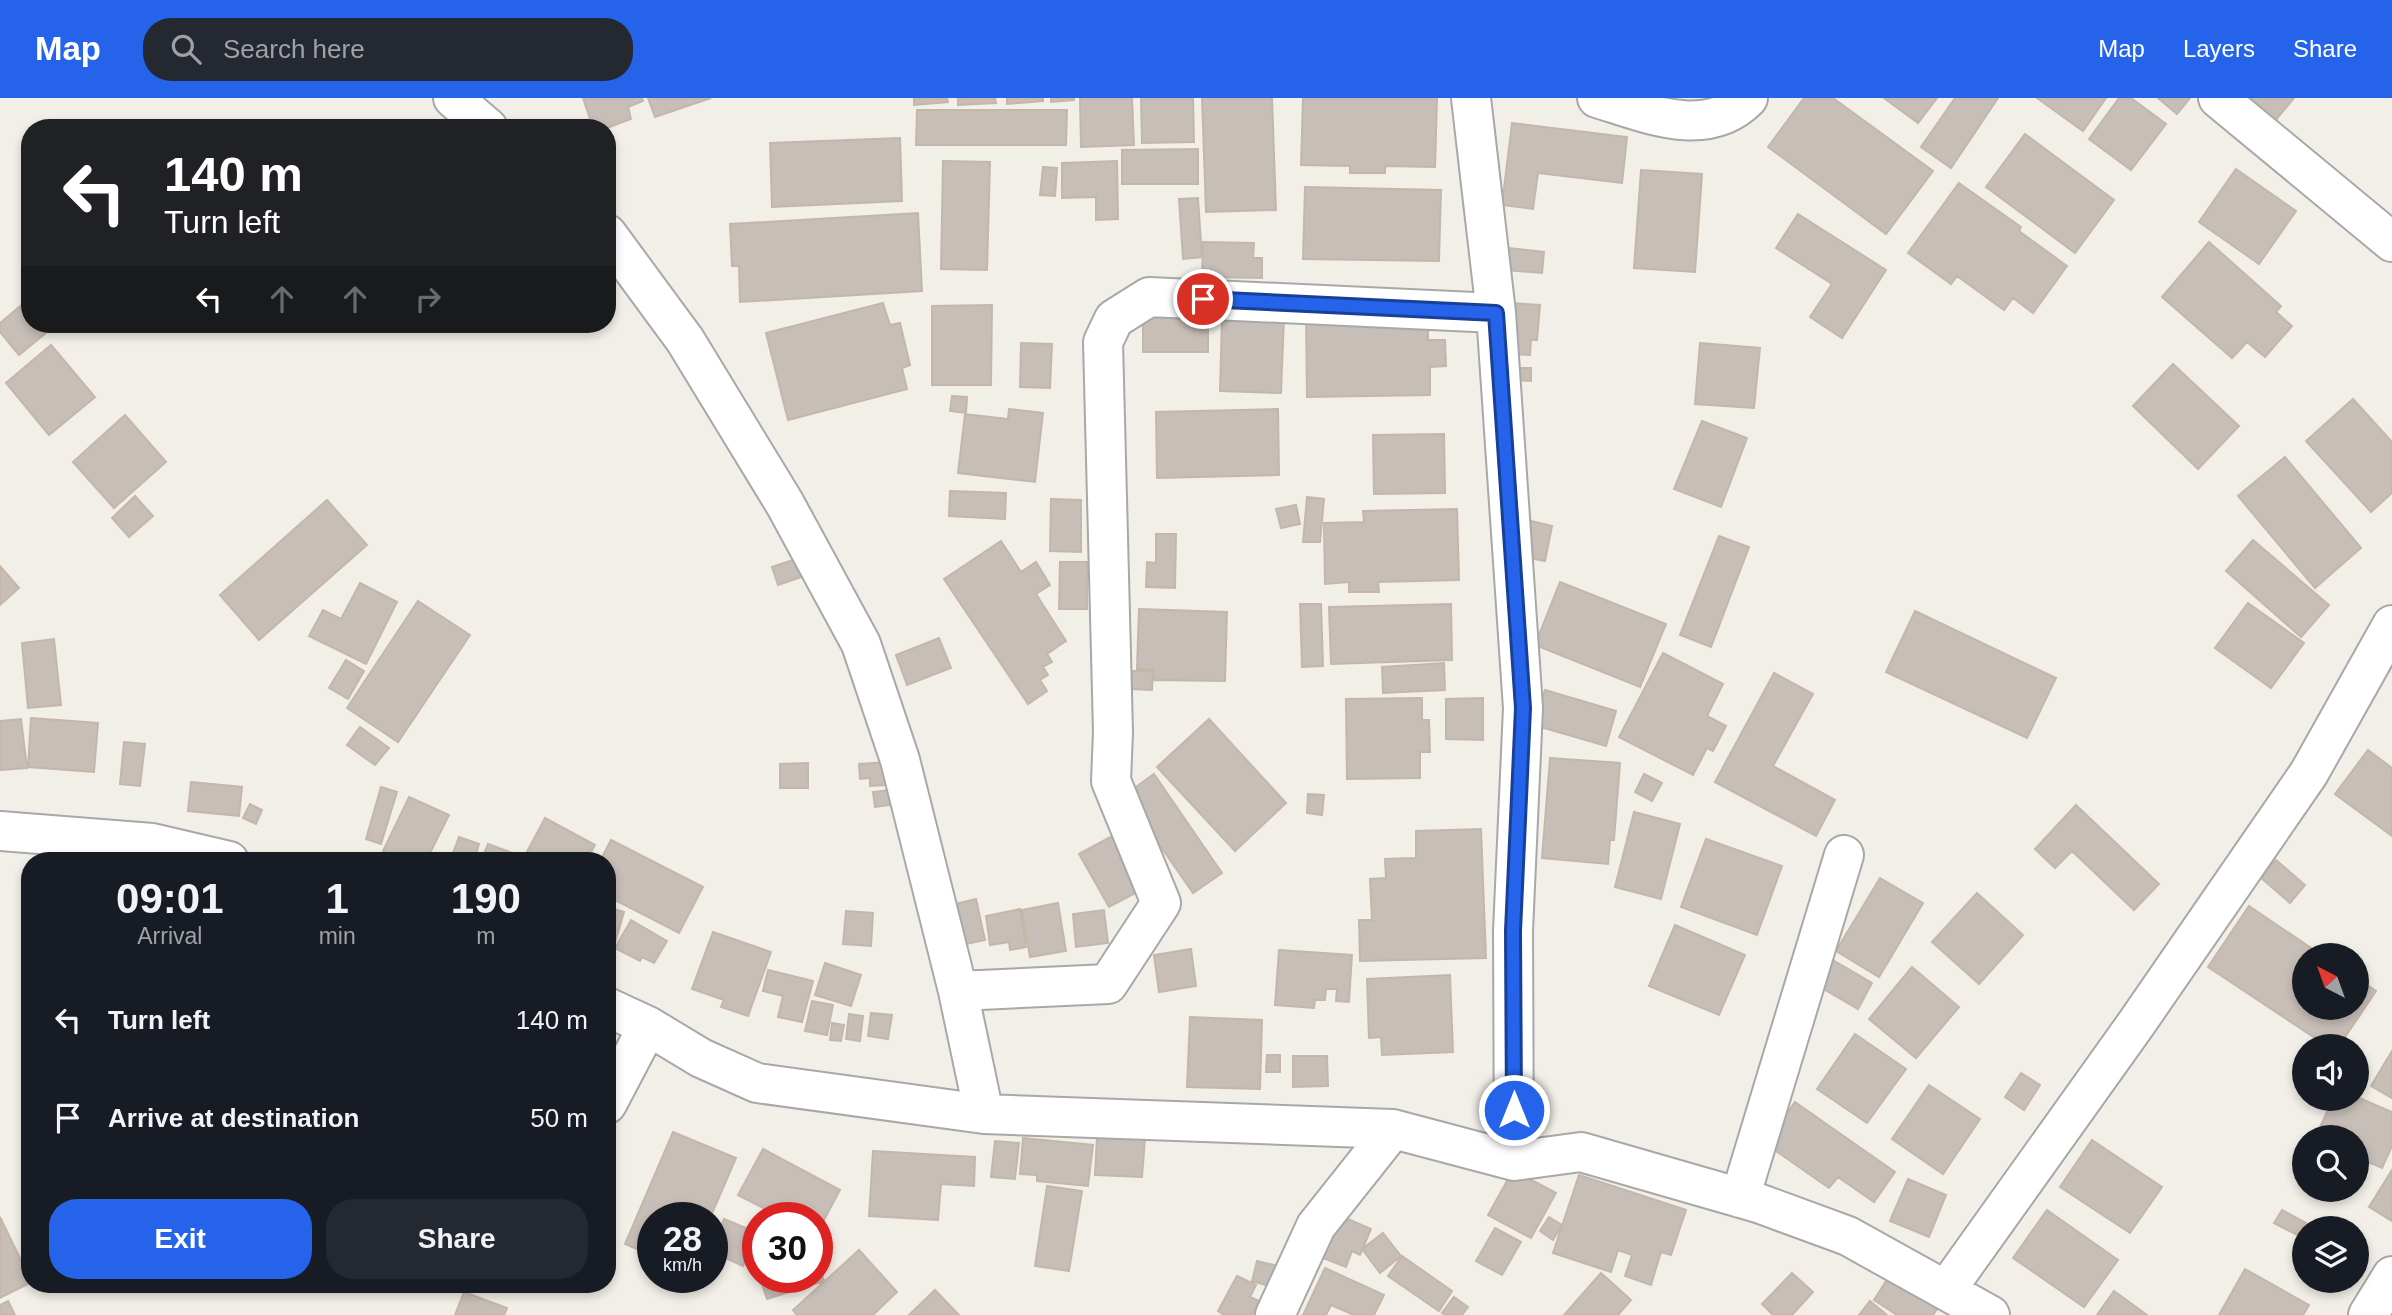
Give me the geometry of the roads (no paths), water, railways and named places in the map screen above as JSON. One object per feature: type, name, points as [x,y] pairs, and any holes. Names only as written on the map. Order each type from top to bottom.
[{"type":"street","points":[[1471,98],[1496,313],[1523,708],[1513,931],[1514,1160]]},
{"type":"street","points":[[1597,98],[1665,118],[1702,121],[1735,111],[1748,98]]},
{"type":"street","points":[[2217,98],[2392,242]]},
{"type":"street","points":[[616,246],[685,340],[785,504],[861,644],[900,760],[958,991],[984,1114]]},
{"type":"street","points":[[958,991],[1108,984],[1161,903],[1111,781],[1114,732],[1103,342],[1114,319],[1149,297],[1496,313]]},
{"type":"street","points":[[1946,1290],[2136,1024],[2309,773],[2392,625]]},
{"type":"street","points":[[0,831],[152,844],[188,852]]},
{"type":"street","points":[[1740,1198],[1844,855]]},
{"type":"street","points":[[616,1011],[648,1026],[701,1058],[757,1083],[984,1114],[1393,1129],[1514,1160],[1581,1152],[1740,1198],[1848,1236],[1990,1315]]},
{"type":"street","points":[[616,1086],[648,1026]]},
{"type":"street","points":[[1275,1315],[1317,1226],[1393,1129]]},
{"type":"street","points":[[2368,1315],[2392,1276]]}]
